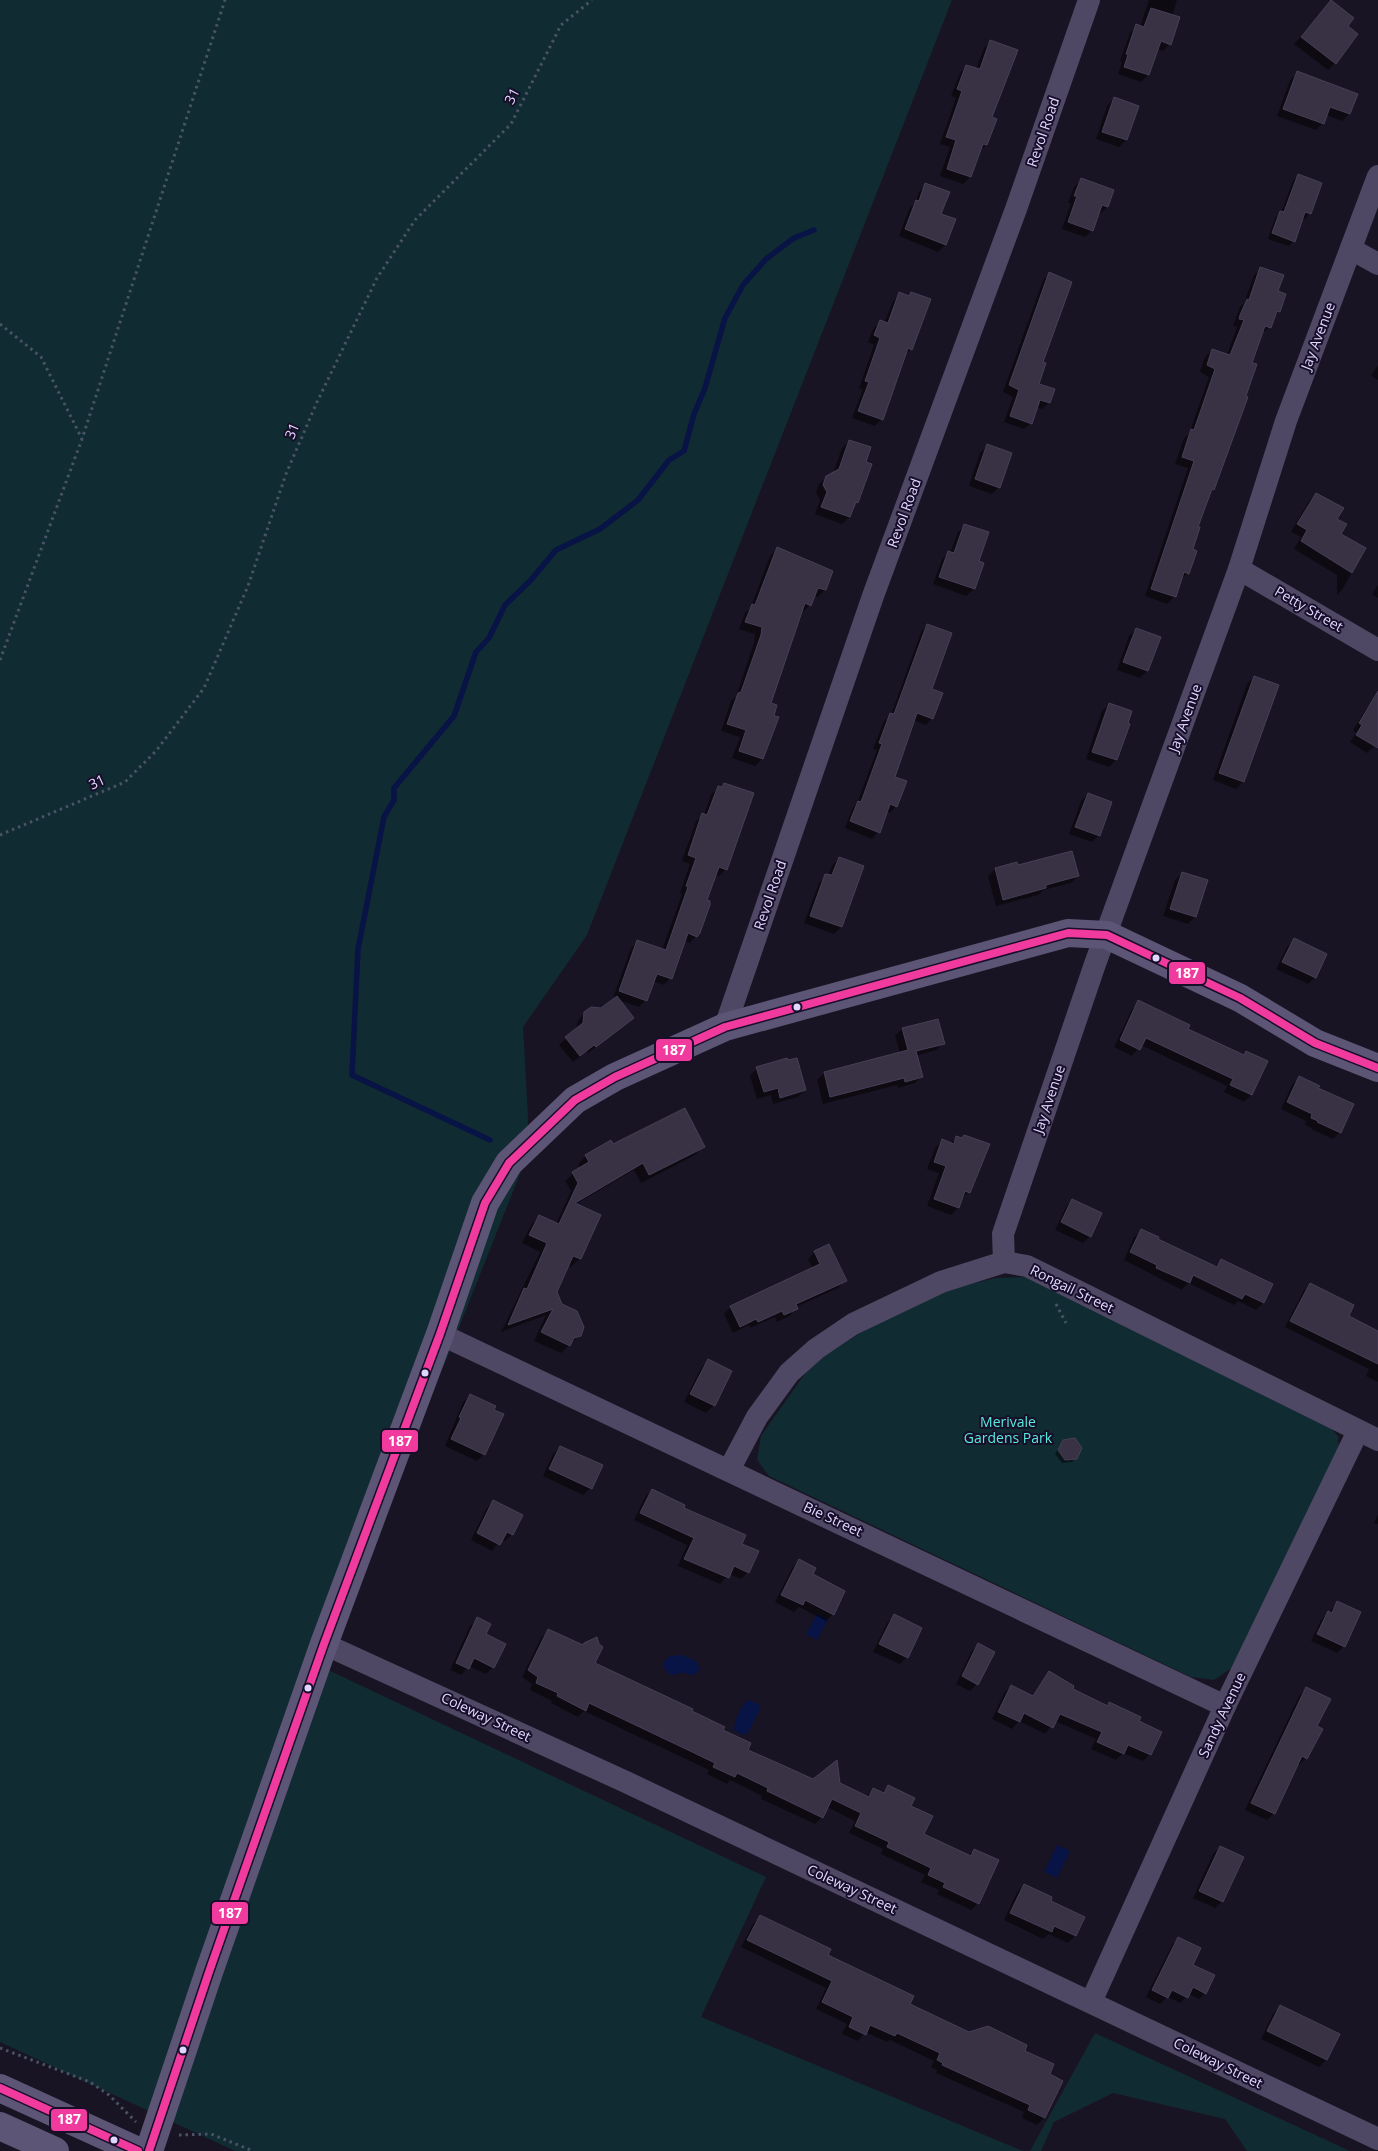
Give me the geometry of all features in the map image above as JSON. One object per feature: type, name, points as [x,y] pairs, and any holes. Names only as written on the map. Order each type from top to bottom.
[{"type":"street","name":"Revol Road","points":[[725,1027],[873,596],[1016,209],[1089,0]]},
{"type":"street","name":"Jay Avenue","points":[[1004,1262],[1003,1234],[1107,935],[1239,569],[1286,420],[1378,176]]},
{"type":"street","points":[[1351,249],[1378,264]]},
{"type":"street","name":"Petty Street","points":[[1239,569],[1378,650]]},
{"type":"street","points":[[150,2151],[209,1972],[324,1644],[440,1334],[485,1203],[509,1163],[576,1100],[615,1077],[725,1027],[1068,933],[1107,935],[1240,998],[1315,1043],[1378,1068]]},
{"type":"street","name":"Rongail Street","points":[[729,1470],[757,1416],[789,1373],[816,1349],[853,1324],[942,1282],[1004,1262],[1026,1266],[1035,1270],[1378,1440]]},
{"type":"street","name":"Bie Street","points":[[440,1334],[1226,1706]]},
{"type":"street","name":"Sandy Avenue","points":[[1091,2002],[1226,1706],[1358,1431]]},
{"type":"street","name":"Coleway Street","points":[[324,1644],[626,1782],[1378,2139]]},
{"type":"street","points":[[0,2088],[138,2151]]},
{"type":"street","points":[[0,2126],[55,2151]]},
{"type":"path","points":[[0,660],[82,439],[225,0]]},
{"type":"path","name":"31","points":[[0,835],[125,782],[156,751],[204,688],[248,586],[286,474],[317,402],[377,278],[415,220],[511,124],[560,25],[592,0]]},
{"type":"path","points":[[0,324],[41,357],[82,439]]},
{"type":"path","points":[[0,2048],[90,2082],[109,2095],[138,2124]]},
{"type":"path","points":[[174,2135],[211,2134],[253,2151]]},
{"type":"green space","points":[[0,0],[952,0],[587,935],[523,1027],[528,1115],[527,1156],[324,1668],[766,1877],[701,2017],[1023,2151],[235,2151],[0,2042]]},
{"type":"green space","name":"Merivale Gardens Park","points":[[1026,1277],[1329,1426],[1338,1436],[1339,1449],[1236,1665],[1214,1680],[1191,1677],[769,1476],[757,1460],[761,1436],[811,1365],[872,1325],[944,1291],[995,1278]]},
{"type":"green space","points":[[1095,2033],[1350,2151],[1247,2151],[1225,2119],[1113,2093],[1054,2122],[1041,2151],[1030,2151]]},
{"type":"shaded area","points":[[817,1614],[828,1619],[817,1640],[806,1634]]},
{"type":"shaded area","points":[[681,1655],[696,1661],[700,1670],[692,1676],[684,1673],[671,1675],[664,1669],[664,1661],[670,1656]]},
{"type":"shaded area","points":[[748,1700],[758,1704],[760,1709],[748,1733],[743,1735],[734,1730],[734,1727],[740,1710]]},
{"type":"shaded area","points":[[1057,1845],[1070,1851],[1057,1878],[1044,1872]]},
{"type":"building","points":[[1331,0],[1354,18],[1348,26],[1358,34],[1336,64],[1301,37]]},
{"type":"building","points":[[1151,8],[1180,17],[1171,45],[1161,41],[1149,75],[1124,67],[1128,55],[1126,54],[1136,24],[1144,27]]},
{"type":"building","points":[[990,40],[1018,50],[992,117],[997,119],[987,145],[983,144],[971,177],[947,169],[956,140],[946,137],[962,91],[957,89],[966,65],[980,69]]},
{"type":"building","points":[[1297,71],[1358,94],[1350,114],[1330,107],[1324,124],[1283,109]]},
{"type":"building","points":[[1114,97],[1139,106],[1127,140],[1102,132]]},
{"type":"building","points":[[1298,174],[1322,183],[1311,214],[1305,212],[1295,242],[1272,233],[1280,211],[1284,212]]},
{"type":"building","points":[[1081,178],[1114,190],[1108,207],[1102,205],[1093,231],[1068,222],[1077,196],[1074,196]]},
{"type":"building","points":[[925,183],[950,192],[941,214],[956,219],[946,245],[905,229],[916,200],[919,201]]},
{"type":"building","points":[[1260,267],[1284,275],[1278,291],[1286,294],[1280,312],[1277,311],[1271,328],[1265,326],[1252,363],[1257,364],[1246,396],[1248,397],[1214,490],[1212,489],[1198,527],[1200,527],[1193,549],[1197,551],[1189,574],[1184,572],[1176,597],[1151,589],[1194,461],[1182,457],[1191,429],[1194,430],[1215,369],[1207,365],[1212,349],[1230,355],[1244,320],[1239,319],[1240,315],[1247,299],[1249,300]]},
{"type":"building","points":[[1049,272],[1072,282],[1043,362],[1046,363],[1039,384],[1055,389],[1050,403],[1040,400],[1032,424],[1010,416],[1019,390],[1009,385]]},
{"type":"building","points":[[899,292],[909,296],[911,292],[931,299],[912,350],[908,348],[883,420],[858,411],[869,382],[865,381],[880,338],[874,335],[880,320],[888,323]]},
{"type":"building","points":[[849,440],[871,447],[866,462],[872,464],[858,503],[856,502],[850,517],[821,507],[827,492],[823,485],[826,476],[839,469]]},
{"type":"building","points":[[987,444],[1012,453],[1000,488],[975,479]]},
{"type":"building","points":[[1316,493],[1344,508],[1337,519],[1347,524],[1341,534],[1366,548],[1352,573],[1301,541],[1307,530],[1297,524]]},
{"type":"building","points":[[964,524],[989,532],[979,561],[984,563],[975,589],[939,577],[948,551],[954,553]]},
{"type":"building","points":[[777,547],[833,571],[826,590],[818,588],[811,606],[805,603],[771,703],[777,705],[774,716],[779,717],[763,759],[739,751],[746,730],[727,724],[738,693],[741,692],[761,635],[762,627],[745,622],[752,604],[755,605]]},
{"type":"building","points":[[927,624],[952,633],[932,689],[943,693],[933,719],[917,713],[895,777],[907,781],[897,807],[890,804],[880,833],[850,821],[858,801],[861,802],[882,744],[879,743],[890,713],[894,714]]},
{"type":"building","points":[[1136,628],[1161,637],[1148,671],[1123,662]]},
{"type":"building","points":[[1254,676],[1279,685],[1244,782],[1219,773]]},
{"type":"building","points":[[1378,691],[1378,748],[1356,735],[1362,725],[1359,723]]},
{"type":"building","points":[[1109,703],[1132,711],[1128,723],[1130,724],[1117,760],[1092,752]]},
{"type":"building","points":[[724,783],[754,793],[727,870],[719,867],[707,900],[710,901],[710,905],[700,933],[697,937],[688,933],[672,979],[657,974],[647,1001],[619,991],[637,940],[666,950],[696,858],[688,855],[702,813],[707,815],[718,786],[722,787]]},
{"type":"building","points":[[1088,793],[1112,802],[1100,836],[1075,827]]},
{"type":"building","points":[[1072,851],[1079,876],[1046,885],[1046,888],[1003,900],[995,868],[1017,862],[1018,865]]},
{"type":"building","points":[[839,857],[864,866],[842,927],[810,916],[825,874],[832,875]]},
{"type":"building","points":[[1182,872],[1208,880],[1196,917],[1170,909]]},
{"type":"building","points":[[1294,938],[1327,954],[1316,978],[1282,962]]},
{"type":"building","points":[[617,996],[634,1018],[596,1047],[594,1045],[580,1056],[565,1037],[583,1023],[584,1012],[591,1007],[601,1008]]},
{"type":"building","points":[[1138,1000],[1190,1025],[1188,1029],[1244,1055],[1246,1051],[1268,1061],[1252,1095],[1230,1085],[1233,1079],[1146,1038],[1140,1050],[1120,1040]]},
{"type":"building","points":[[938,1019],[945,1044],[916,1051],[923,1077],[905,1082],[904,1078],[830,1097],[824,1072],[908,1050],[902,1028]]},
{"type":"building","points":[[787,1058],[788,1060],[797,1058],[806,1090],[780,1098],[778,1088],[764,1092],[756,1067]]},
{"type":"building","points":[[1299,1076],[1320,1086],[1318,1088],[1354,1104],[1341,1133],[1317,1122],[1311,1118],[1312,1114],[1287,1102]]},
{"type":"building","points":[[685,1108],[705,1147],[649,1175],[643,1163],[575,1203],[601,1215],[581,1259],[573,1256],[557,1292],[562,1304],[577,1311],[584,1327],[581,1336],[574,1338],[570,1346],[541,1332],[553,1309],[508,1325],[524,1288],[527,1289],[547,1243],[529,1235],[539,1215],[559,1224],[578,1183],[572,1172],[589,1162],[585,1155],[611,1140],[613,1144]]},
{"type":"building","points":[[964,1135],[990,1144],[970,1193],[965,1191],[959,1208],[934,1199],[946,1166],[934,1162],[942,1139],[954,1144],[956,1136],[962,1138]]},
{"type":"building","points":[[1072,1199],[1102,1213],[1091,1237],[1061,1222]]},
{"type":"building","points":[[1141,1229],[1217,1267],[1221,1259],[1273,1284],[1264,1303],[1245,1294],[1242,1299],[1193,1275],[1190,1283],[1156,1268],[1157,1265],[1130,1252]]},
{"type":"building","points":[[829,1244],[847,1281],[796,1304],[798,1309],[784,1315],[782,1311],[758,1322],[756,1319],[740,1327],[730,1306],[820,1264],[814,1251]]},
{"type":"building","points":[[1310,1283],[1354,1305],[1349,1316],[1378,1331],[1378,1364],[1290,1321]]},
{"type":"building","points":[[708,1359],[732,1371],[715,1406],[690,1394]]},
{"type":"building","points":[[470,1394],[496,1406],[494,1410],[504,1414],[485,1455],[451,1439]]},
{"type":"building","points":[[1075,1438],[1082,1448],[1077,1459],[1065,1460],[1058,1450],[1063,1440]]},
{"type":"building","points":[[560,1446],[603,1465],[592,1489],[549,1469]]},
{"type":"building","points":[[652,1489],[685,1505],[684,1508],[746,1535],[742,1544],[759,1551],[749,1573],[734,1566],[729,1578],[684,1559],[694,1538],[640,1513]]},
{"type":"building","points":[[493,1500],[523,1515],[513,1535],[507,1532],[500,1545],[477,1533]]},
{"type":"building","points":[[799,1559],[816,1568],[813,1574],[845,1591],[834,1615],[805,1600],[803,1605],[781,1595]]},
{"type":"building","points":[[1337,1601],[1361,1612],[1345,1647],[1317,1634],[1328,1611],[1332,1613]]},
{"type":"building","points":[[894,1614],[922,1628],[908,1658],[879,1644]]},
{"type":"building","points":[[477,1617],[491,1624],[486,1634],[506,1644],[494,1668],[474,1658],[469,1669],[456,1663]]},
{"type":"building","points":[[548,1629],[583,1645],[597,1637],[599,1644],[603,1647],[595,1663],[693,1709],[692,1711],[725,1727],[723,1730],[751,1743],[748,1750],[813,1779],[837,1760],[840,1783],[869,1797],[873,1788],[884,1793],[888,1785],[915,1798],[911,1806],[933,1816],[924,1834],[971,1856],[974,1849],[999,1860],[979,1904],[943,1887],[945,1883],[928,1875],[931,1868],[887,1847],[889,1842],[855,1826],[861,1813],[832,1799],[823,1818],[767,1791],[768,1788],[737,1773],[735,1777],[713,1767],[715,1763],[589,1703],[586,1711],[557,1696],[558,1693],[536,1683],[538,1677],[528,1670]]},
{"type":"building","points":[[978,1643],[995,1652],[978,1685],[962,1676]]},
{"type":"building","points":[[1049,1671],[1074,1686],[1073,1689],[1108,1706],[1109,1702],[1141,1717],[1139,1721],[1162,1732],[1151,1755],[1128,1745],[1124,1754],[1097,1742],[1102,1732],[1060,1714],[1053,1728],[1024,1713],[1020,1722],[998,1712],[1011,1685],[1033,1696]]},
{"type":"building","points":[[1306,1687],[1331,1699],[1317,1726],[1323,1729],[1307,1759],[1302,1756],[1275,1814],[1251,1803]]},
{"type":"building","points":[[1220,1846],[1244,1857],[1223,1902],[1199,1891]]},
{"type":"building","points":[[1024,1884],[1052,1897],[1051,1901],[1085,1917],[1076,1936],[1054,1926],[1052,1932],[1010,1913]]},
{"type":"building","points":[[760,1915],[831,1949],[828,1955],[914,1996],[910,2004],[969,2032],[988,2026],[1027,2045],[1025,2051],[1054,2064],[1050,2074],[1063,2081],[1045,2118],[1028,2110],[1030,2105],[942,2065],[943,2063],[937,2060],[940,2053],[897,2033],[895,2036],[870,2025],[866,2035],[849,2027],[853,2017],[822,2002],[832,1981],[747,1940]]},
{"type":"building","points":[[1178,1937],[1201,1948],[1193,1965],[1215,1975],[1206,1994],[1193,1987],[1188,1998],[1172,1990],[1168,1998],[1152,1990]]},
{"type":"building","points":[[1280,2005],[1340,2034],[1327,2060],[1267,2031]]},
{"type":"waterway","points":[[490,1140],[352,1075],[358,949],[384,817],[394,800],[394,788],[454,716],[476,652],[489,638],[505,605],[530,581],[556,550],[600,529],[638,500],[669,460],[684,451],[694,414],[705,388],[725,318],[743,285],[766,259],[794,238],[814,230]]},
{"type":"transit line","name":"187","points":[[149,2151],[209,1972],[324,1644],[440,1334],[485,1203],[509,1163],[575,1100],[615,1077],[725,1027],[1068,933],[1107,935],[1240,998],[1315,1043],[1378,1068]]},
{"type":"transit line","name":"187","points":[[0,2088],[138,2151]]}]
